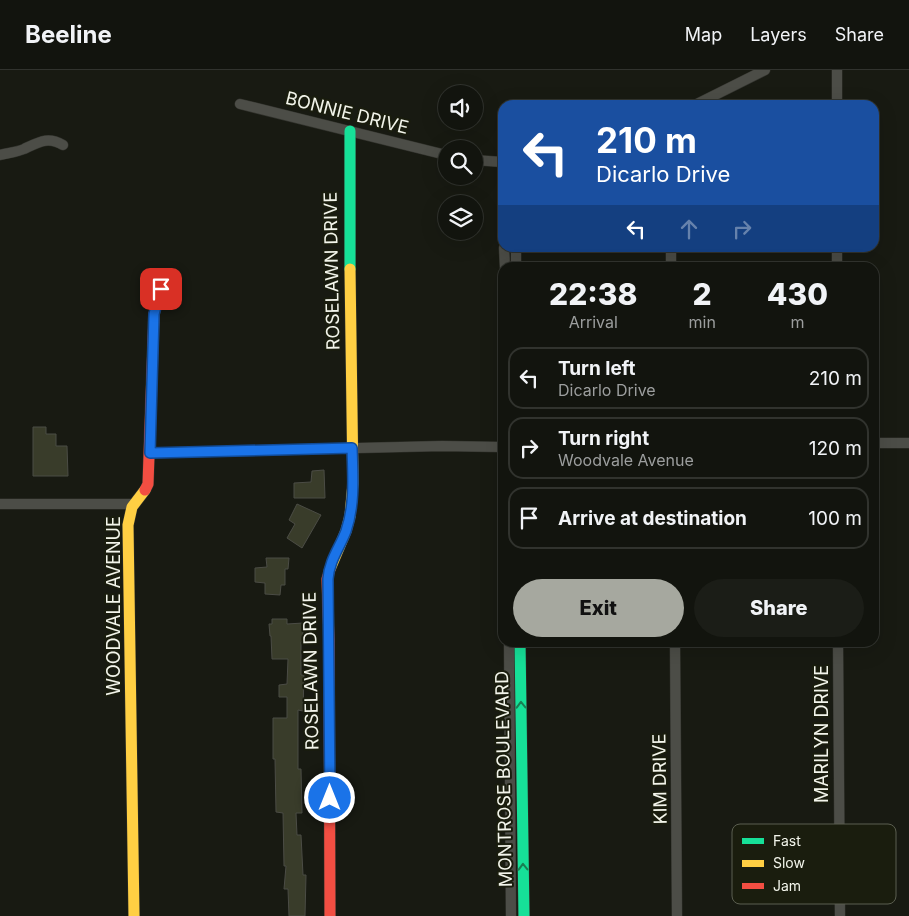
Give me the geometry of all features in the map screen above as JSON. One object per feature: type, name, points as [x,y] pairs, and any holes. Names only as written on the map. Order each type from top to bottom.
[{"type":"street","points":[[704,100],[765,70]]},
{"type":"street","points":[[837,70],[837,100]]},
{"type":"street","name":"BONNIE DRIVE","points":[[240,104],[438,153]]},
{"type":"street","name":"ROSELAWN DRIVE","points":[[330,916],[330,650],[328,579],[333,559],[346,531],[353,493],[349,219],[350,131]]},
{"type":"street","points":[[0,155],[24,149],[45,140],[52,140],[64,145]]},
{"type":"street","points":[[483,161],[498,162]]},
{"type":"street","name":"WOODVALE AVENUE","points":[[134,916],[128,526],[129,512],[133,504],[148,488],[154,314],[165,274]]},
{"type":"street","points":[[879,443],[909,443]]},
{"type":"street","points":[[150,453],[442,446],[498,447]]},
{"type":"street","points":[[0,504],[133,504]]},
{"type":"street","name":"MONTROSE BOULEVARD","points":[[509,647],[511,916]]},
{"type":"street","name":"MONTROSE BOULEVARD","points":[[520,647],[524,916]]},
{"type":"street","name":"KIM DRIVE","points":[[675,647],[677,916]]},
{"type":"street","name":"MARILYN DRIVE","points":[[838,647],[839,824]]},
{"type":"building","points":[[33,427],[46,427],[46,434],[56,434],[56,446],[67,446],[68,476],[33,476]]},
{"type":"building","points":[[324,470],[325,498],[294,498],[294,483],[311,482],[312,471]]},
{"type":"building","points":[[297,504],[321,515],[302,548],[287,538],[295,524],[289,520]]},
{"type":"building","points":[[266,558],[289,558],[288,569],[285,569],[285,585],[281,585],[280,595],[265,594],[265,583],[255,582],[255,568],[267,567]]},
{"type":"building","points":[[272,619],[287,619],[287,624],[303,623],[301,675],[304,675],[303,711],[298,710],[298,769],[301,769],[302,813],[296,813],[297,835],[301,835],[303,875],[306,875],[305,916],[289,916],[288,889],[284,889],[286,866],[284,866],[283,813],[276,812],[273,718],[287,718],[287,697],[279,697],[279,685],[287,684],[288,659],[272,659],[269,624],[272,624]]},
{"type":"traffic: fast","points":[[350,131],[350,269]]},
{"type":"traffic: fast","points":[[520,647],[524,916]]},
{"type":"traffic: slow","points":[[330,569],[346,531],[350,516],[353,483],[350,269]]},
{"type":"traffic: slow","points":[[134,916],[128,525],[132,507],[145,490]]},
{"type":"traffic: jam","points":[[145,490],[148,484],[154,314],[165,274]]},
{"type":"traffic: jam","points":[[330,569],[327,579],[330,916]]},
{"type":"route","points":[[161,289],[154,314],[150,453],[352,448],[353,493],[350,516],[346,531],[328,573],[330,798]]}]
